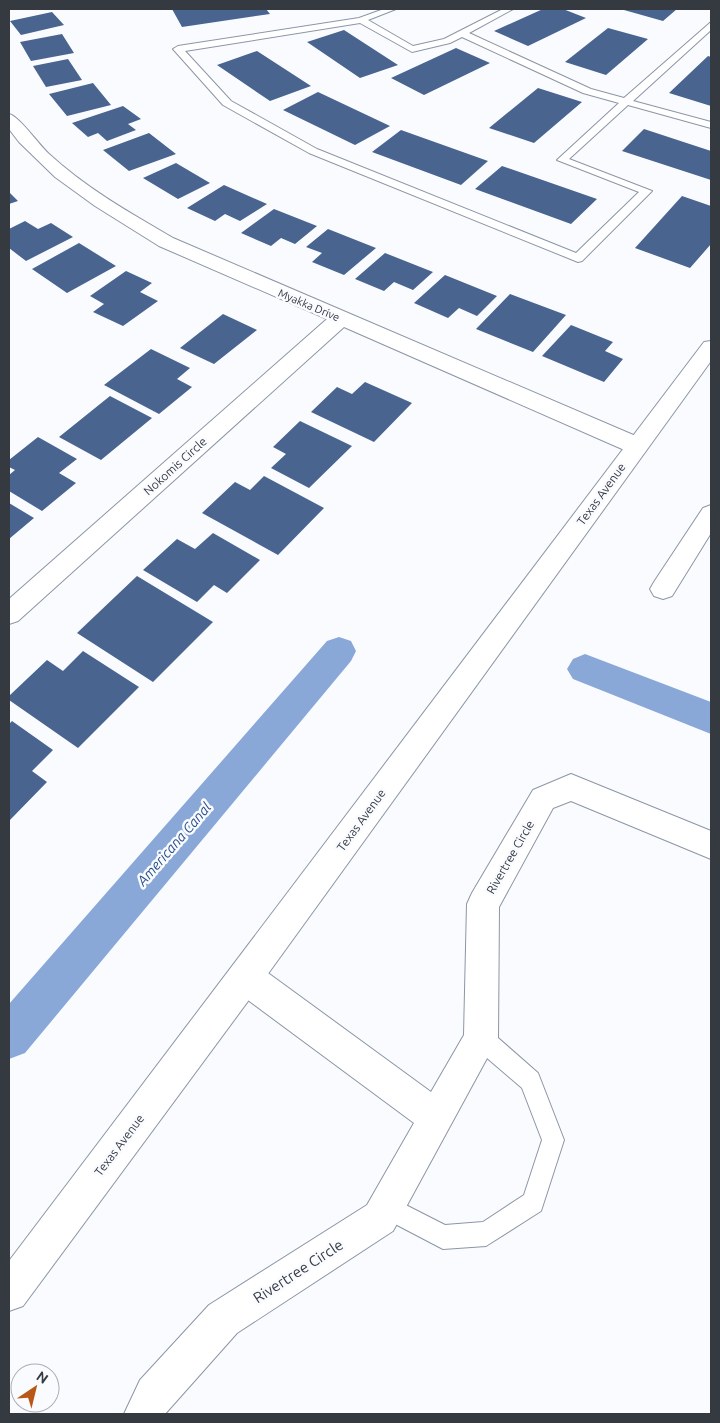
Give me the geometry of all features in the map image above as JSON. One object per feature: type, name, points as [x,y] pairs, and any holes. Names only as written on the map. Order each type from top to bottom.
[{"type":"street","name":"Myakka Drive","points":[[9,118],[19,133],[56,169],[96,199],[166,242],[637,446]]},
{"type":"street","name":"Nokomis Circle","points":[[9,614],[341,318]]},
{"type":"street","name":"Texas Avenue","points":[[9,1292],[245,977],[711,346]]},
{"type":"street","points":[[663,589],[711,514]]},
{"type":"street","name":"Rivertree Circle","points":[[144,1414],[154,1394],[223,1319],[380,1218],[481,1038],[483,904],[543,799],[571,787],[711,845]]},
{"type":"street","points":[[245,977],[437,1118]]},
{"type":"lane","points":[[392,9],[360,20],[178,49],[227,103],[313,151],[578,258],[646,191],[562,160],[699,41],[711,26]]},
{"type":"lane","points":[[360,20],[412,49],[447,41],[508,9]]},
{"type":"lane","points":[[463,34],[587,91],[711,125]]},
{"type":"lane","points":[[683,118],[711,129]]},
{"type":"lane","points":[[386,1207],[443,1237],[486,1234],[533,1203],[553,1140],[530,1081],[481,1038]]},
{"type":"building","points":[[172,9],[266,9],[270,14],[182,27]]},
{"type":"building","points":[[543,9],[563,9],[586,18],[528,46],[494,31]]},
{"type":"building","points":[[625,9],[677,9],[663,21]]},
{"type":"building","points":[[52,12],[64,25],[21,35],[10,21]]},
{"type":"building","points":[[608,28],[648,39],[606,75],[565,62]]},
{"type":"building","points":[[344,30],[398,65],[360,78],[307,42]]},
{"type":"building","points":[[62,34],[74,53],[31,61],[20,42]]},
{"type":"building","points":[[456,48],[490,63],[424,95],[391,78]]},
{"type":"building","points":[[257,51],[311,86],[270,101],[217,65]]},
{"type":"building","points":[[708,56],[711,57],[711,106],[669,93]]},
{"type":"building","points":[[68,59],[82,80],[46,87],[33,66]]},
{"type":"building","points":[[93,83],[111,105],[67,116],[49,94]]},
{"type":"building","points":[[538,88],[582,102],[534,143],[489,128]]},
{"type":"building","points":[[318,92],[390,126],[355,145],[283,110]]},
{"type":"building","points":[[123,106],[141,119],[128,124],[136,130],[107,141],[98,133],[88,137],[72,123]]},
{"type":"building","points":[[644,129],[711,151],[711,180],[622,151]]},
{"type":"building","points":[[401,130],[488,161],[461,185],[372,152]]},
{"type":"building","points":[[149,133],[176,154],[129,171],[103,150]]},
{"type":"building","points":[[176,163],[210,183],[178,199],[143,178]]},
{"type":"building","points":[[502,166],[597,199],[571,224],[475,189]]},
{"type":"building","points":[[224,185],[267,204],[240,221],[225,214],[215,221],[187,208]]},
{"type":"building","points":[[9,192],[18,201],[9,204]]},
{"type":"building","points":[[682,196],[711,206],[711,244],[690,268],[635,248]]},
{"type":"building","points":[[274,209],[317,226],[295,244],[281,238],[271,246],[241,233]]},
{"type":"building","points":[[25,221],[38,229],[51,223],[73,237],[26,261],[9,248],[9,229]]},
{"type":"building","points":[[328,229],[376,248],[344,275],[312,262],[322,253],[306,247]]},
{"type":"building","points":[[79,243],[116,266],[67,293],[32,269]]},
{"type":"building","points":[[385,253],[433,272],[413,290],[394,282],[384,291],[355,279]]},
{"type":"building","points":[[126,271],[152,283],[140,292],[158,301],[123,326],[93,312],[104,304],[90,296]]},
{"type":"building","points":[[445,275],[497,296],[477,316],[459,308],[448,318],[414,303]]},
{"type":"building","points":[[510,294],[566,315],[533,352],[476,329]]},
{"type":"building","points":[[223,314],[257,330],[214,364],[180,348]]},
{"type":"building","points":[[571,325],[613,342],[605,351],[623,359],[604,382],[542,356]]},
{"type":"building","points":[[151,349],[190,368],[177,379],[192,387],[159,414],[104,385]]},
{"type":"building","points":[[365,382],[412,403],[374,442],[311,412],[337,387],[352,394]]},
{"type":"building","points":[[110,396],[152,418],[101,460],[59,437]]},
{"type":"building","points":[[300,421],[352,446],[309,488],[271,468],[286,454],[273,447]]},
{"type":"building","points":[[38,437],[77,459],[59,473],[76,483],[42,511],[9,491],[9,475],[15,470],[9,467],[9,460]]},
{"type":"building","points":[[264,476],[324,508],[278,555],[202,513],[235,482],[250,490]]},
{"type":"building","points":[[9,503],[34,518],[9,539]]},
{"type":"building","points":[[213,533],[260,560],[227,593],[214,585],[197,602],[143,570],[177,539],[195,549]]},
{"type":"building","points":[[137,576],[213,622],[153,682],[77,633]]},
{"type":"building","points":[[83,651],[139,687],[78,748],[9,700],[9,696],[47,660],[63,671]]},
{"type":"building","points":[[12,721],[53,750],[32,771],[47,782],[9,821],[9,724]]},
{"type":"waterway","name":"Americana Canal","points":[[9,1037],[339,651]]},
{"type":"waterway","points":[[585,669],[711,718]]}]
